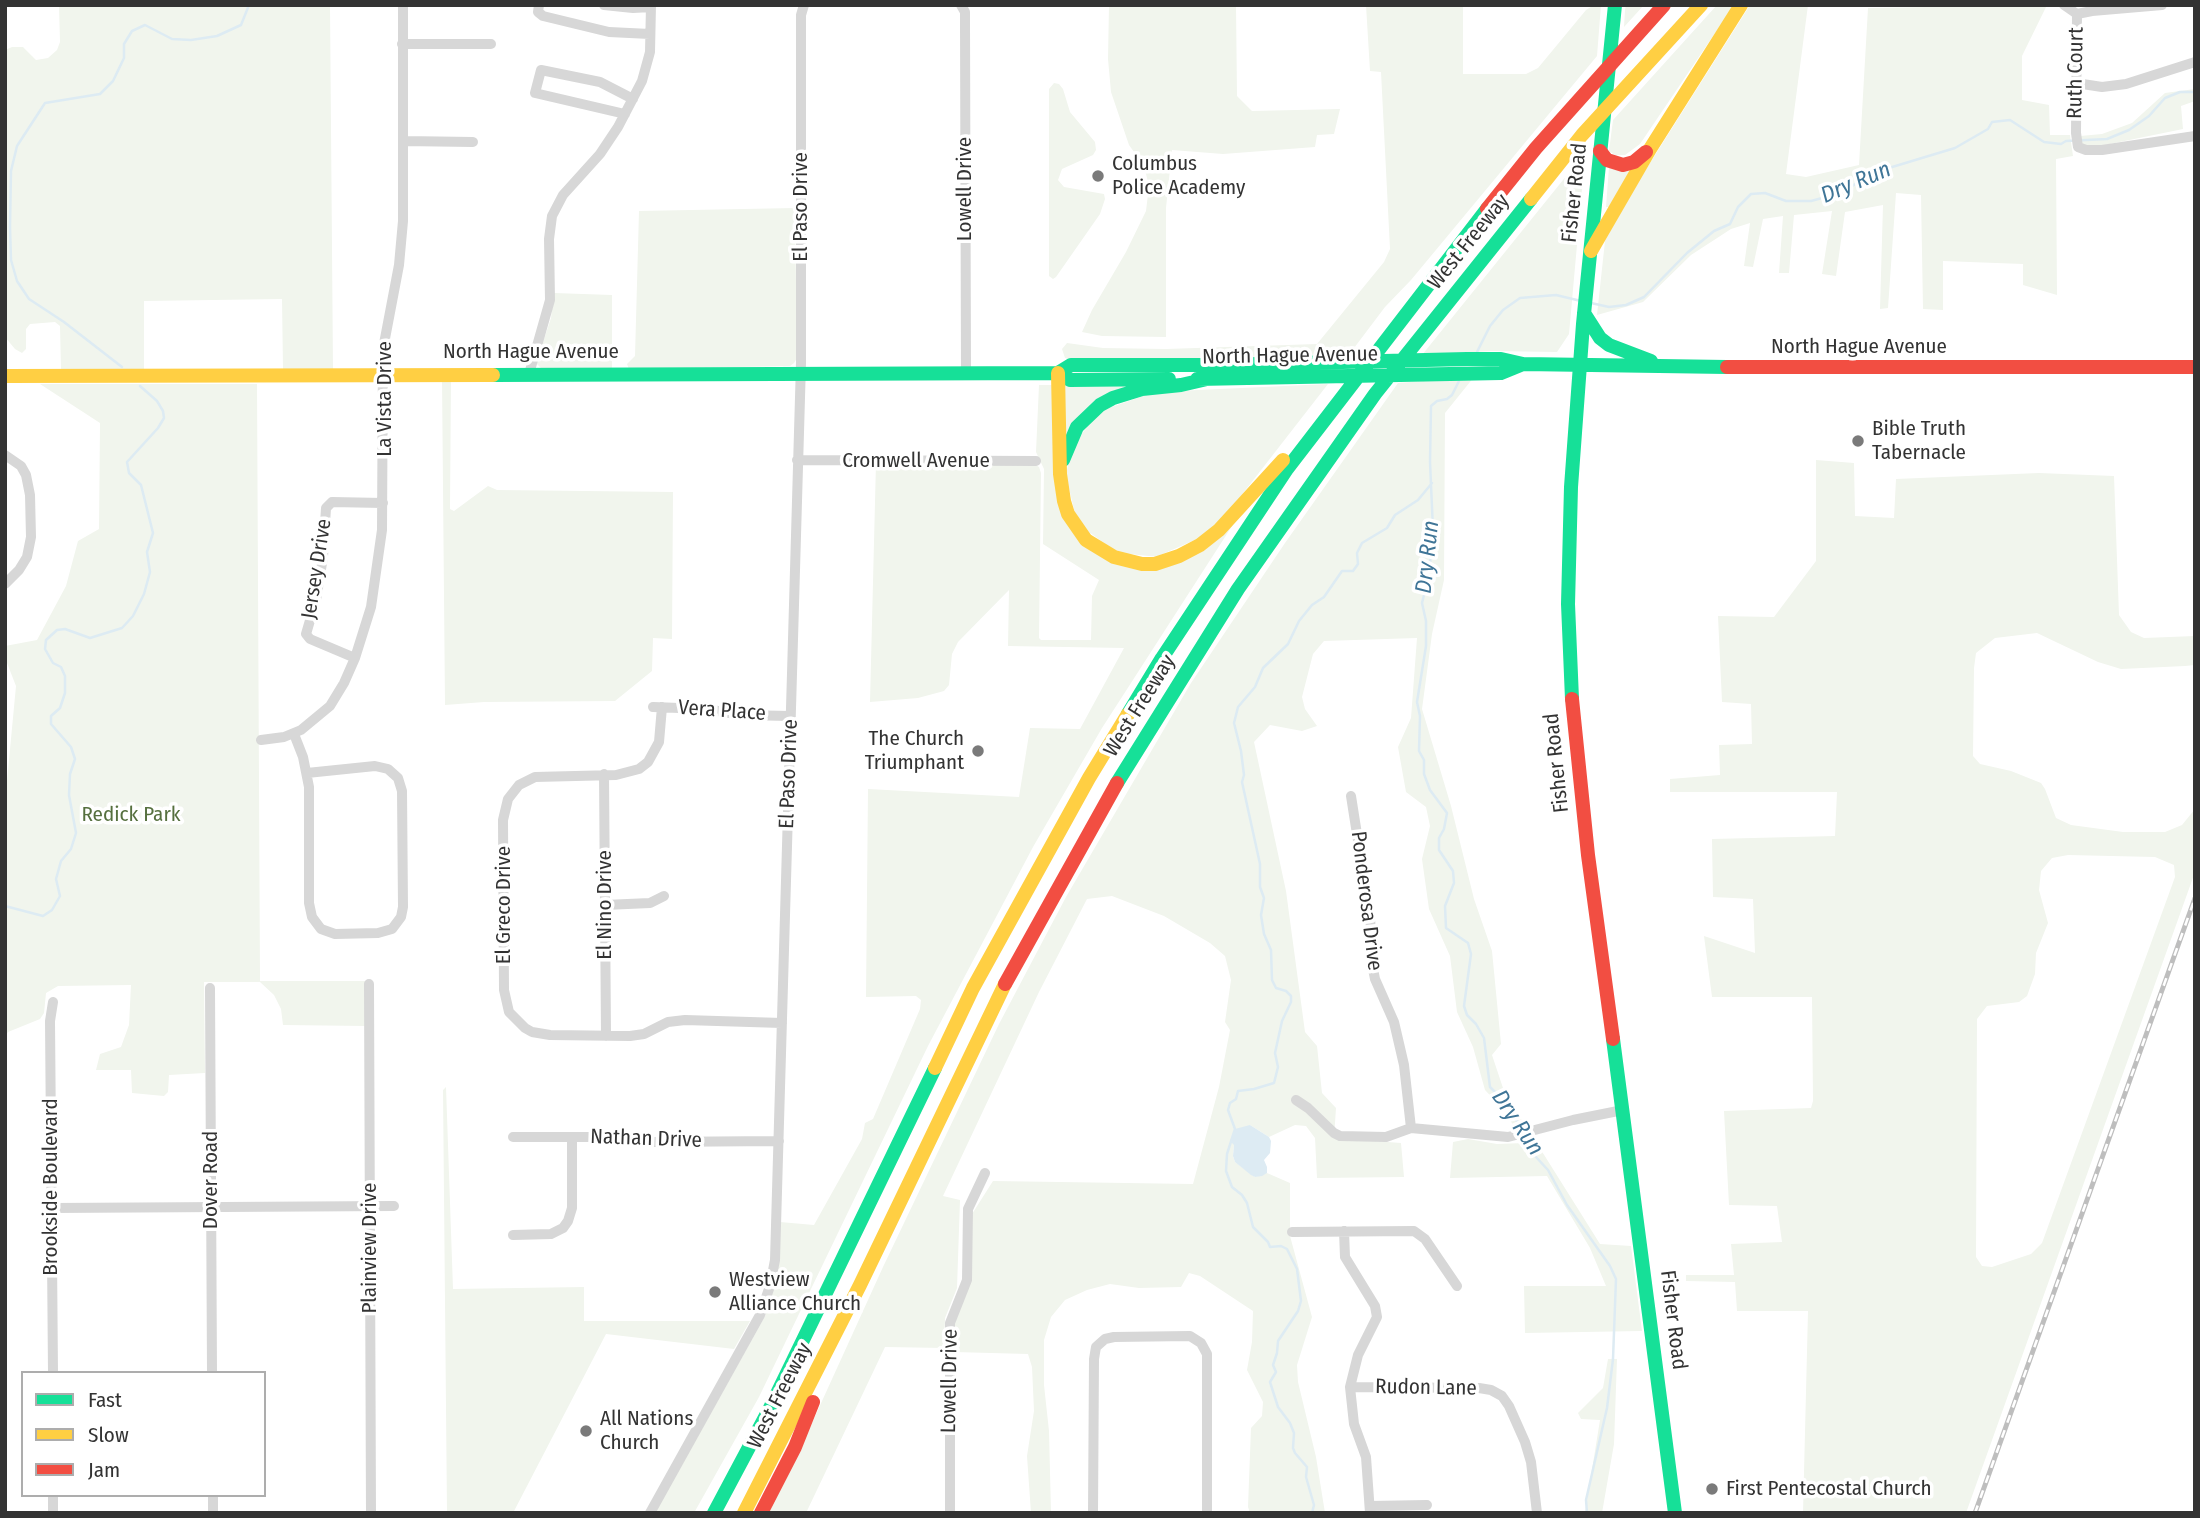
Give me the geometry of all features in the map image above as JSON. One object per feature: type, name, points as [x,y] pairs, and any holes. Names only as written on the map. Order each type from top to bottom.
[{"type":"main road","name":"Fisher Road","points":[[1615,5],[1584,313],[1569,526],[1568,604],[1572,704],[1588,855],[1669,1451],[1675,1513]]},
{"type":"main road","name":"West Freeway","points":[[714,1513],[771,1406],[949,1036],[1088,778],[1162,658],[1281,478],[1382,343],[1478,219],[1664,5]]},
{"type":"main road","name":"West Freeway","points":[[744,1513],[860,1285],[970,1051],[1097,815],[1166,702],[1238,589],[1375,394],[1582,135],[1701,5]]},
{"type":"main road","points":[[1591,251],[1650,149],[1741,5]]},
{"type":"main road","points":[[1600,151],[1607,160],[1623,165],[1634,162],[1650,149]]},
{"type":"main road","points":[[1584,313],[1600,338],[1609,345],[1663,365]]},
{"type":"main road","name":"North Hague Avenue","points":[[1058,373],[1071,365],[1467,359],[1501,359],[1523,364],[1820,368],[2195,367]]},
{"type":"main road","name":"North Hague Avenue","points":[[5,376],[1058,373],[1070,380],[1207,379],[1501,373],[1523,364]]},
{"type":"main road","points":[[1058,373],[1060,474],[1068,514],[1086,540],[1099,549],[1130,562],[1167,562],[1200,545],[1219,530],[1293,448],[1321,424]]},
{"type":"main road","points":[[1060,474],[1077,427],[1100,405],[1143,389],[1207,379]]},
{"type":"main road","points":[[761,1513],[794,1447],[860,1285]]},
{"type":"street","name":"La Vista Drive","points":[[261,740],[294,734],[320,717],[330,706],[355,658],[373,597],[382,530],[384,338],[399,265],[403,221],[403,5]]},
{"type":"street","points":[[539,5],[538,12],[543,16],[609,32],[650,34]]},
{"type":"street","points":[[529,374],[550,300],[552,216],[563,195],[590,168],[625,114],[645,71],[650,52],[651,6],[632,8],[604,5]]},
{"type":"street","name":"El Paso Drive","points":[[650,1513],[765,1301],[775,1260],[800,374],[801,66],[804,5]]},
{"type":"street","name":"Lowell Drive","points":[[961,5],[965,12],[966,373]]},
{"type":"street","name":"Ruth Court","points":[[2064,5],[2077,14],[2078,146],[2086,150],[2102,150],[2195,135]]},
{"type":"street","points":[[2077,14],[2162,5]]},
{"type":"street","points":[[402,44],[491,44]]},
{"type":"street","points":[[2076,83],[2102,87],[2126,83],[2195,62]]},
{"type":"street","points":[[625,114],[535,93],[541,70],[600,82],[633,99]]},
{"type":"street","points":[[402,141],[473,142]]},
{"type":"street","points":[[5,455],[21,466],[26,475],[31,523],[27,557],[5,584]]},
{"type":"street","name":"Cromwell Avenue","points":[[797,460],[1036,461]]},
{"type":"street","name":"Jersey Drive","points":[[355,658],[310,639],[306,634],[316,600],[323,557],[327,505],[332,502],[383,503]]},
{"type":"street","name":"Vera Place","points":[[604,775],[628,773],[648,762],[659,742],[658,707],[706,709],[741,715],[790,716]]},
{"type":"street","points":[[294,734],[307,773],[309,903],[316,924],[335,934],[387,931],[396,926],[403,907],[402,791],[398,778],[388,769],[375,766],[307,773]]},
{"type":"street","name":"El Greco Drive","points":[[604,775],[535,777],[517,787],[506,804],[503,833],[504,990],[509,1012],[532,1032],[606,1036]]},
{"type":"street","name":"El Nino Drive","points":[[604,775],[606,1036]]},
{"type":"street","name":"Ponderosa Drive","points":[[1351,796],[1370,917],[1373,969],[1394,1022],[1404,1065],[1411,1128]]},
{"type":"street","points":[[605,905],[650,903],[664,896]]},
{"type":"street","name":"Plainview Drive","points":[[369,984],[371,1513]]},
{"type":"street","name":"Dover Road","points":[[210,988],[212,1371]]},
{"type":"street","name":"Brookside Boulevard","points":[[52,1002],[53,1371]]},
{"type":"street","points":[[606,1036],[643,1034],[668,1022],[685,1020],[782,1023]]},
{"type":"street","points":[[1296,1100],[1340,1136],[1386,1137],[1411,1128],[1499,1137],[1524,1134],[1623,1110]]},
{"type":"street","name":"Nathan Drive","points":[[513,1137],[605,1137],[652,1142],[779,1141]]},
{"type":"street","points":[[513,1235],[551,1234],[568,1222],[572,1208],[572,1137]]},
{"type":"street","name":"Lowell Drive","points":[[950,1513],[950,1323],[967,1280],[968,1209],[985,1173]]},
{"type":"street","points":[[51,1208],[394,1206]]},
{"type":"street","points":[[1344,1231],[1345,1257],[1375,1306],[1377,1317],[1358,1355],[1350,1387],[1354,1424],[1366,1457],[1370,1509],[1427,1505]]},
{"type":"street","points":[[1292,1232],[1414,1231],[1424,1239],[1457,1286]]},
{"type":"street","points":[[1093,1513],[1094,1359],[1098,1344],[1114,1337],[1190,1336],[1201,1343],[1207,1354],[1208,1513]]},
{"type":"street","name":"Rudon Lane","points":[[1350,1387],[1479,1388],[1502,1396],[1525,1441],[1535,1483],[1537,1513]]},
{"type":"green space","points":[[59,5],[330,5],[333,370],[283,370],[282,299],[144,301],[144,370],[61,370],[60,326],[55,322],[30,324],[26,329],[26,349],[22,353],[5,337],[5,50],[23,47],[36,60],[48,58],[57,50],[60,42]]},
{"type":"green space","points":[[1109,5],[1236,5],[1237,96],[1252,111],[1340,109],[1334,134],[1317,135],[1315,147],[1223,154],[1172,150],[1166,208],[1166,337],[1102,336],[1082,332],[1146,211],[1149,186],[1144,166],[1129,145],[1111,92],[1108,59]]},
{"type":"green space","points":[[1366,5],[1463,5],[1463,74],[1526,74],[1538,68],[1586,10],[1594,5],[1601,5],[1597,56],[1411,280],[1385,307],[1348,356],[1065,358],[1062,349],[1067,343],[1103,348],[1166,349],[1317,344],[1384,262],[1390,249],[1381,72],[1370,71]]},
{"type":"green space","points":[[1626,5],[1644,5],[1624,27],[1625,10]]},
{"type":"green space","points":[[1717,5],[1734,5],[1640,144],[1625,155],[1615,155],[1609,151],[1613,120]]},
{"type":"green space","points":[[1750,5],[1808,5],[1786,174],[1806,177],[1859,165],[1868,8],[2047,5],[2022,56],[2022,100],[2049,105],[2050,135],[2070,135],[2073,156],[2056,159],[2057,295],[2023,285],[2023,264],[1943,261],[1943,310],[1923,309],[1921,195],[1896,193],[1888,308],[1880,309],[1883,205],[1845,212],[1836,276],[1822,274],[1832,211],[1794,215],[1789,273],[1779,273],[1783,216],[1763,219],[1753,267],[1744,266],[1750,223],[1731,229],[1691,255],[1643,302],[1597,315],[1605,241],[1619,212]]},
{"type":"green space","points":[[1054,83],[1063,89],[1070,112],[1095,142],[1096,150],[1093,155],[1062,169],[1058,180],[1064,187],[1104,194],[1105,199],[1100,214],[1053,279],[1049,276],[1049,89]]},
{"type":"green space","points":[[2195,89],[2195,101],[2181,106],[2183,129],[2100,146],[2081,146],[2080,136],[2102,134],[2132,123],[2165,93]]},
{"type":"green space","points":[[1588,149],[1569,334],[1557,352],[1492,351],[1422,355]]},
{"type":"green space","points":[[1609,167],[1634,168],[1610,207],[1606,207]]},
{"type":"green space","points":[[795,208],[797,358],[794,363],[790,366],[629,369],[627,364],[635,356],[639,211]]},
{"type":"green space","points":[[554,293],[612,295],[612,368],[541,368],[536,363],[551,318]]},
{"type":"green space","points":[[1474,377],[1445,413],[1444,580],[1432,634],[1422,709],[1451,806],[1474,899],[1492,951],[1501,1044],[1492,1055],[1504,1091],[1600,1244],[1631,1246],[1642,1331],[1525,1333],[1524,1286],[1606,1286],[1590,1248],[1547,1176],[1450,1178],[1453,1142],[1468,1139],[1497,1144],[1524,1143],[1504,1110],[1485,1090],[1473,1047],[1457,1012],[1450,956],[1429,909],[1422,859],[1430,826],[1426,807],[1406,792],[1398,747],[1411,718],[1417,638],[1324,641],[1313,654],[1302,697],[1305,709],[1317,726],[1302,731],[1270,725],[1254,742],[1286,891],[1305,1032],[1317,1046],[1322,1093],[1336,1108],[1334,1138],[1401,1143],[1404,1177],[1317,1178],[1315,1138],[1306,1126],[1295,1125],[1269,1137],[1250,1125],[1234,1145],[1233,1156],[1235,1162],[1255,1177],[1267,1173],[1290,1183],[1290,1236],[1312,1317],[1297,1365],[1298,1382],[1316,1457],[1325,1513],[1250,1513],[1251,1428],[1262,1416],[1263,1402],[1247,1370],[1252,1342],[1253,1311],[1200,1276],[1189,1273],[1181,1287],[1139,1288],[1110,1284],[1087,1290],[1065,1300],[1051,1317],[1044,1340],[1044,1385],[1049,1431],[1051,1513],[1031,1513],[1027,1456],[1034,1411],[1032,1367],[1028,1354],[954,1352],[955,1319],[972,1279],[972,1214],[993,1181],[1193,1184],[1219,1087],[1230,1030],[1225,1022],[1231,980],[1225,956],[1210,943],[1164,916],[1112,896],[1087,899],[1039,992],[943,1196],[960,1200],[957,1288],[945,1318],[944,1348],[885,1347],[806,1513],[768,1513],[999,1024],[1066,897],[1191,683],[1285,543],[1398,383]]},
{"type":"green space","points":[[442,378],[451,378],[450,509],[454,511],[488,486],[497,490],[673,492],[672,639],[653,638],[652,671],[615,701],[445,705]]},
{"type":"green space","name":"Redick Park","points":[[40,384],[257,384],[260,981],[366,981],[367,1026],[283,1025],[281,1009],[274,995],[260,982],[204,982],[205,1073],[169,1075],[168,1092],[164,1096],[132,1093],[131,1070],[96,1070],[100,1054],[121,1047],[129,1025],[131,985],[58,986],[46,993],[44,1013],[40,1019],[8,1032],[5,1037],[5,802],[16,686],[7,663],[5,646],[37,640],[66,586],[78,541],[99,529],[100,423]]},
{"type":"green space","points":[[1061,384],[1133,384],[1065,438]]},
{"type":"green space","points":[[1328,384],[1237,501],[1214,527],[1191,544],[1159,557],[1119,553],[1093,537],[1075,514],[1066,475],[1072,446],[1100,411],[1155,392]]},
{"type":"green space","points":[[1039,385],[1053,385],[1062,512],[1135,566],[1234,523],[1102,728],[1033,847],[928,1046],[759,1397],[694,1513],[655,1513],[765,1316],[777,1275],[780,1222],[814,1225],[862,1139],[865,1123],[873,1119],[920,1009],[921,1000],[916,996],[866,997],[868,789],[1019,797],[1030,728],[1080,729],[1124,648],[1008,646],[1009,590],[958,642],[952,654],[949,685],[944,691],[918,698],[870,702],[876,462],[1034,464],[1039,467],[1039,638],[1091,640],[1092,596],[1099,580],[1043,544],[1044,469],[1036,452]]},
{"type":"green space","points":[[1816,460],[1854,463],[1855,516],[1894,518],[1896,479],[2039,473],[2114,476],[2119,615],[2131,632],[2144,638],[2195,636],[2195,665],[2185,666],[2121,669],[2098,662],[2037,633],[1995,638],[1976,653],[1973,756],[1980,764],[2011,771],[2041,783],[2056,818],[2071,825],[2123,832],[2165,832],[2182,825],[2195,809],[2195,872],[1966,1513],[1803,1513],[1808,1311],[1737,1311],[1735,1282],[1686,1281],[1686,1275],[1734,1275],[1731,1244],[1782,1242],[1777,1206],[1729,1205],[1724,1111],[1811,1108],[1813,1101],[1812,997],[1712,997],[1704,936],[1755,953],[1753,899],[1713,897],[1712,839],[1835,836],[1837,792],[1670,792],[1670,779],[1720,775],[1719,745],[1752,744],[1751,704],[1722,702],[1718,616],[1774,617],[1816,561]],"holes":[[[2068,855],[2155,857],[2174,865],[2175,877],[2042,1243],[2031,1254],[1992,1267],[1982,1266],[1976,1257],[1977,1019],[1987,1006],[2019,1002],[2027,996],[2035,974],[2036,953],[2048,923],[2039,890],[2041,871],[2052,858]]]},
{"type":"green space","points":[[446,1087],[453,1289],[584,1287],[584,1321],[750,1321],[734,1349],[606,1334],[513,1513],[447,1513],[443,1090]]},
{"type":"green space","points":[[1608,1359],[1617,1359],[1614,1444],[1602,1513],[1585,1513],[1600,1420],[1581,1419],[1578,1413],[1603,1388]]},
{"type":"shaded area","points":[[1250,1125],[1271,1141],[1270,1153],[1264,1160],[1267,1173],[1262,1176],[1251,1175],[1235,1162],[1233,1156],[1234,1145],[1230,1141],[1235,1129]]},
{"type":"waterway","points":[[122,367],[29,299],[17,281],[11,260],[10,227],[11,171],[17,146],[45,103],[100,94],[113,81],[124,58],[124,44],[132,31],[145,25],[172,39],[191,40],[217,36],[241,25],[249,5]]},
{"type":"waterway","name":"Dry Run","points":[[1591,303],[1609,307],[1626,305],[1644,297],[1687,253],[1714,231],[1730,224],[1738,207],[1751,194],[1765,193],[1786,201],[1811,201],[1844,192],[1869,174],[1955,148],[1988,129],[1992,122],[2010,120],[2044,142],[2061,144],[2066,141],[2107,139],[2129,130],[2149,116],[2165,98],[2180,92],[2195,92]]},
{"type":"waterway","name":"Dry Run","points":[[1477,352],[1490,326],[1503,310],[1520,298],[1556,295],[1581,301]]},
{"type":"waterway","name":"Dry Run","points":[[1459,381],[1452,395],[1431,406],[1433,530],[1429,575],[1422,603],[1426,621],[1426,646],[1417,702],[1420,716],[1419,751],[1424,760],[1424,774],[1430,790],[1447,813],[1439,838],[1439,850],[1453,871],[1454,883],[1445,906],[1446,928],[1468,943],[1471,954],[1464,1006],[1467,1015],[1484,1038],[1490,1087],[1505,1102],[1523,1131]]},
{"type":"waterway","points":[[5,906],[43,916],[52,910],[60,896],[56,879],[61,861],[71,849],[76,833],[69,795],[70,774],[75,759],[71,747],[51,724],[51,716],[60,708],[65,693],[65,676],[61,667],[53,663],[45,649],[46,640],[57,630],[65,629],[90,638],[122,628],[133,616],[144,594],[150,572],[147,552],[153,533],[141,485],[129,473],[127,462],[164,418],[157,401],[140,386]]},
{"type":"waterway","points":[[1312,1513],[1314,1505],[1306,1477],[1307,1467],[1295,1453],[1294,1433],[1278,1407],[1270,1382],[1276,1372],[1273,1365],[1278,1341],[1298,1311],[1301,1301],[1297,1269],[1287,1249],[1281,1246],[1270,1247],[1253,1227],[1247,1203],[1232,1187],[1226,1171],[1227,1154],[1235,1129],[1228,1110],[1230,1103],[1236,1099],[1238,1091],[1274,1083],[1278,1067],[1275,1053],[1282,1021],[1291,1002],[1291,996],[1276,988],[1272,980],[1271,950],[1264,934],[1261,915],[1264,898],[1260,887],[1260,864],[1242,782],[1244,775],[1241,751],[1234,723],[1238,707],[1255,687],[1263,668],[1288,644],[1299,621],[1312,605],[1324,597],[1342,571],[1353,571],[1358,564],[1357,553],[1362,543],[1387,528],[1395,515],[1418,500],[1432,483]]},
{"type":"waterway","name":"Dry Run","points":[[1526,1136],[1536,1157],[1548,1170],[1567,1205],[1610,1266],[1616,1279],[1613,1359],[1607,1408],[1586,1500],[1587,1513]]},
{"type":"railway","points":[[1975,1513],[2195,898]]},
{"type":"traffic: fast","points":[[1572,699],[1568,604],[1571,487],[1583,324],[1615,5]]},
{"type":"traffic: fast","points":[[1117,783],[1238,589],[1375,394],[1531,199]]},
{"type":"traffic: fast","points":[[1128,714],[1287,469],[1487,209]]},
{"type":"traffic: fast","points":[[1584,313],[1600,338],[1609,345],[1651,361]]},
{"type":"traffic: fast","points":[[1058,373],[1071,365],[1217,365],[1467,359],[1501,359],[1523,364],[1727,367]]},
{"type":"traffic: fast","points":[[1197,379],[1501,373],[1523,364]]},
{"type":"traffic: fast","points":[[493,375],[1058,373],[1070,380],[1169,379]]},
{"type":"traffic: fast","points":[[1063,460],[1077,427],[1100,405],[1142,389],[1207,379]]},
{"type":"traffic: fast","points":[[1613,1039],[1675,1513]]},
{"type":"traffic: fast","points":[[714,1513],[771,1406],[935,1068]]},
{"type":"traffic: slow","points":[[1531,199],[1582,135],[1701,5]]},
{"type":"traffic: slow","points":[[1591,251],[1650,149],[1741,5]]},
{"type":"traffic: slow","points":[[1058,373],[1060,474],[1064,501],[1068,514],[1086,540],[1114,557],[1142,564],[1155,564],[1200,545],[1219,530],[1283,460]]},
{"type":"traffic: slow","points":[[5,376],[493,375]]},
{"type":"traffic: slow","points":[[935,1068],[973,988],[1089,778],[1128,714]]},
{"type":"traffic: slow","points":[[744,1513],[860,1285],[1005,984]]},
{"type":"traffic: jam","points":[[1487,209],[1536,148],[1664,5]]},
{"type":"traffic: jam","points":[[1600,151],[1607,160],[1623,165],[1634,162],[1646,152]]},
{"type":"traffic: jam","points":[[1727,367],[2195,367]]},
{"type":"traffic: jam","points":[[1572,699],[1588,855],[1613,1039]]},
{"type":"traffic: jam","points":[[1005,984],[1117,783]]},
{"type":"traffic: jam","points":[[761,1513],[795,1447],[813,1402]]},
{"type":"place","name":"Columbus Police Academy","points":[[1098,176]]},
{"type":"place","name":"Bible Truth Tabernacle","points":[[1858,441]]},
{"type":"place","name":"The Church Triumphant","points":[[978,751]]},
{"type":"place","name":"Westview Alliance Church","points":[[715,1292]]},
{"type":"place","name":"All Nations Church","points":[[586,1431]]},
{"type":"place","name":"First Pentecostal Church","points":[[1712,1489]]}]
